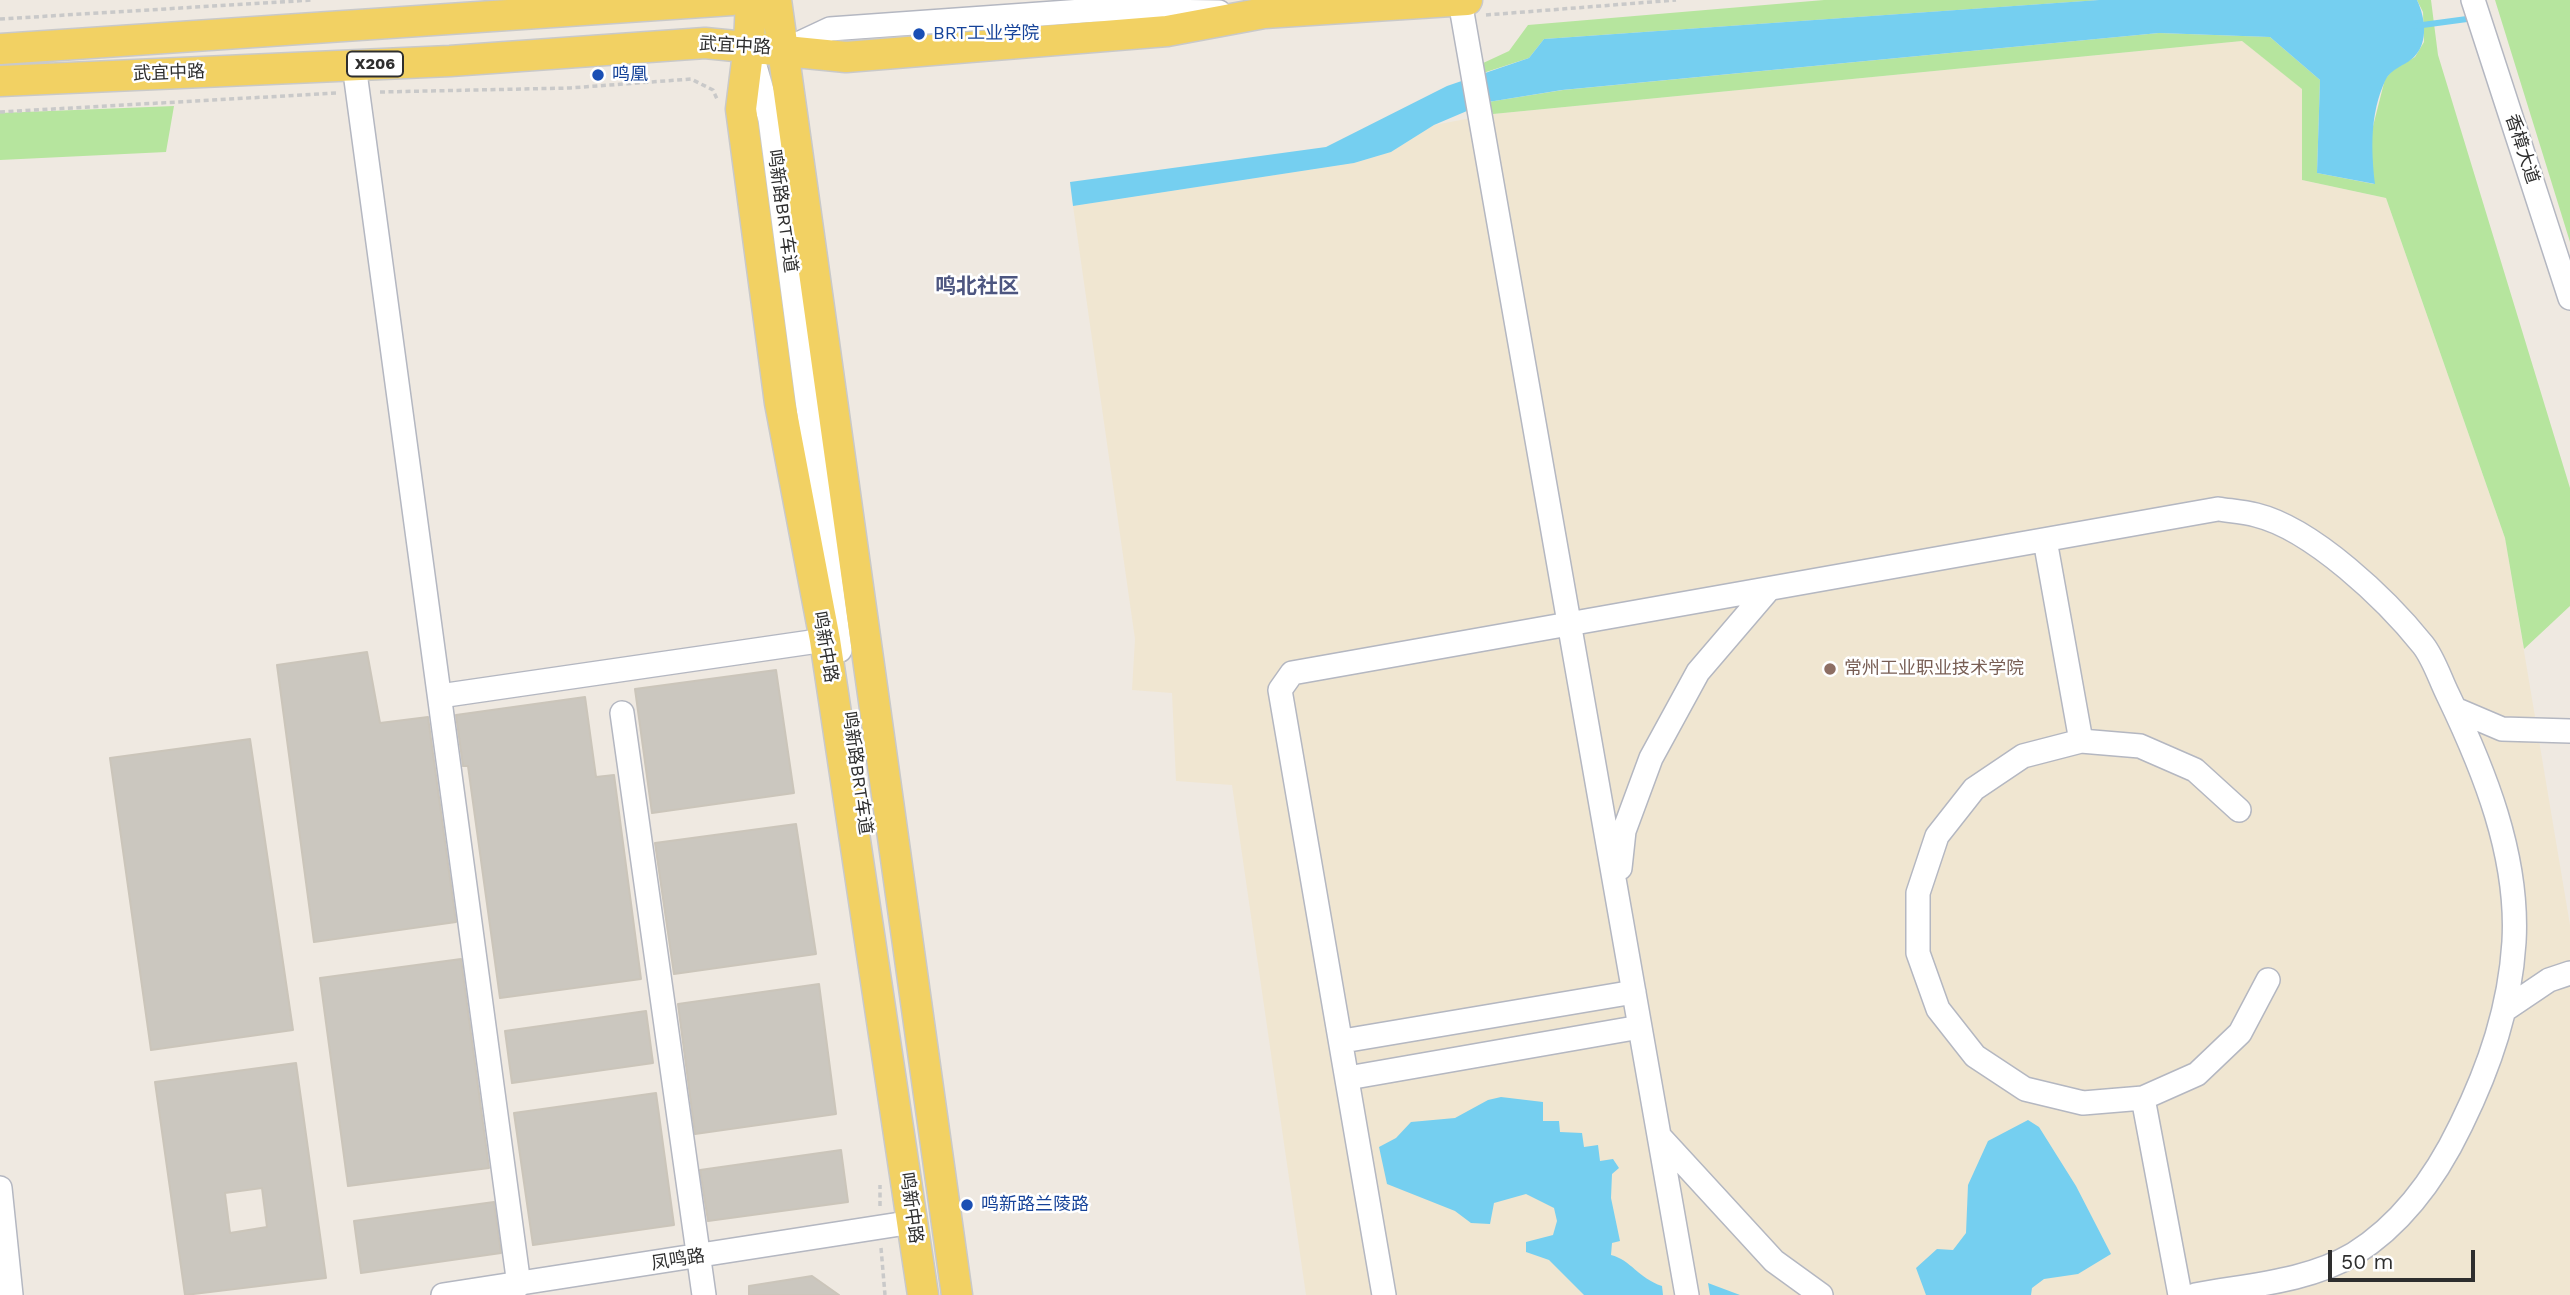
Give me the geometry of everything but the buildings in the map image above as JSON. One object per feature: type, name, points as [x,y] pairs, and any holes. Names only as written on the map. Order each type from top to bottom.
[{"type":"main road","name":"武宜中路","points":[[0,48],[496,8],[732,0]]},
{"type":"main road","name":"鸣新中路","points":[[751,0],[749,45],[741,109],[780,403],[825,640],[923,1295]]},
{"type":"main road","name":"鸣新中路","points":[[776,0],[957,1295]]},
{"type":"main road","name":"武宜中路","points":[[0,81],[356,79],[705,43],[749,45],[846,57],[1167,30],[1264,13],[1464,6]]},
{"type":"street","name":"香樟大道","points":[[2473,0],[2570,298]]},
{"type":"street","points":[[1464,6],[1478,110],[1688,1295]]},
{"type":"street","name":"鸣新路BRT车道","points":[[749,45],[770,119],[930,1295]]},
{"type":"street","name":"鸣新路BRT车道","points":[[784,49],[778,61],[776,84],[780,125],[944,1295]]},
{"type":"street","points":[[356,79],[440,696],[527,1288]]},
{"type":"street","points":[[1384,1295],[1343,1041],[1280,690],[1292,673],[2218,509],[2259,516],[2318,545],[2370,589],[2425,647],[2455,709],[2497,815],[2510,869],[2514,940],[2506,1009],[2482,1082],[2440,1168],[2392,1223],[2355,1253],[2321,1271],[2195,1295]]},
{"type":"street","points":[[2045,540],[2081,741]]},
{"type":"street","points":[[1616,891],[1624,831],[1651,758],[1698,673],[1769,589]]},
{"type":"street","points":[[440,696],[825,640]]},
{"type":"street","points":[[2455,709],[2502,729],[2570,731]]},
{"type":"street","points":[[622,713],[704,1295]]},
{"type":"street","points":[[2239,810],[2195,770],[2140,746],[2081,741],[2023,756],[1974,789],[1937,836],[1918,893],[1918,953],[1938,1009],[1975,1056],[2025,1089],[2083,1103],[2143,1098],[2197,1074],[2240,1033],[2268,980]]},
{"type":"street","points":[[2506,1009],[2549,980],[2570,973]]},
{"type":"street","points":[[1343,1041],[1634,992]]},
{"type":"street","points":[[1348,1078],[1640,1027]]},
{"type":"street","points":[[2143,1098],[2180,1295]]},
{"type":"street","points":[[1660,1137],[1774,1261],[1821,1295]]},
{"type":"street","points":[[0,1188],[11,1295]]},
{"type":"street","name":"凤鸣路","points":[[443,1295],[527,1288],[913,1222]]},
{"type":"path","points":[[0,19],[312,0]]},
{"type":"path","points":[[1464,6],[1676,0]]},
{"type":"path","points":[[0,112],[356,79],[570,88],[691,79],[713,90],[721,111]]},
{"type":"path","points":[[881,1178],[879,1228],[885,1295]]},
{"type":"shaded area","name":"常州工业职业技术学院","points":[[2242,41],[2303,89],[2302,180],[2386,198],[2505,538],[2570,925],[2570,1295],[1306,1295],[1232,785],[1176,781],[1172,693],[1132,690],[1135,639],[1073,206],[1354,163],[1391,152],[1434,125],[1493,114]]},
{"type":"green space","points":[[1824,0],[2100,0],[1544,39],[1529,58],[1483,73],[1481,64],[1509,51],[1528,25]]},
{"type":"green space","points":[[2417,0],[2431,0],[2438,55],[2570,488],[2570,606],[2524,649],[2505,538],[2386,198],[2302,180],[2302,89],[2242,41],[1493,114],[1488,102],[1563,90],[2159,33],[2270,37],[2320,80],[2317,173],[2374,184],[2370,138],[2385,79],[2393,70],[2415,57],[2424,42],[2423,12]]},
{"type":"green space","points":[[2495,0],[2570,0],[2570,242]]},
{"type":"green space","points":[[174,106],[166,152],[0,160],[0,113]]},
{"type":"water","points":[[2099,0],[2417,0],[2424,22],[2422,44],[2414,57],[2394,70],[2385,81],[2374,119],[2372,145],[2375,184],[2317,173],[2320,80],[2270,37],[2159,33],[1562,90],[1488,102],[1434,125],[1391,152],[1354,163],[1073,206],[1070,182],[1326,147],[1447,86],[1529,58],[1544,39]]},
{"type":"water","points":[[1501,1097],[1543,1102],[1543,1121],[1559,1121],[1560,1132],[1582,1133],[1584,1147],[1598,1145],[1600,1161],[1613,1159],[1619,1168],[1612,1174],[1611,1198],[1620,1241],[1612,1243],[1611,1255],[1662,1286],[1663,1295],[1584,1295],[1549,1260],[1526,1252],[1526,1242],[1553,1235],[1557,1221],[1554,1208],[1526,1194],[1494,1203],[1490,1224],[1471,1223],[1455,1211],[1387,1184],[1379,1147],[1396,1138],[1411,1122],[1455,1118],[1488,1100]]},
{"type":"water","points":[[2028,1120],[2039,1127],[2076,1186],[2111,1254],[2078,1274],[2044,1279],[2032,1288],[2031,1295],[1926,1295],[1916,1268],[1937,1249],[1953,1250],[1966,1233],[1968,1185],[1988,1141]]},
{"type":"water","points":[[1708,1283],[1740,1295],[1710,1295]]},
{"type":"waterway","points":[[2415,26],[2467,19]]},
{"type":"place","name":"BRT工业学院","points":[[919,34]]},
{"type":"place","name":"鸣凰","points":[[598,75]]},
{"type":"place","name":"常州工业职业技术学院","points":[[1830,669]]},
{"type":"place","name":"鸣新路兰陵路","points":[[967,1205]]},
{"type":"district","name":"鸣北社区","points":[[977,287]]}]
